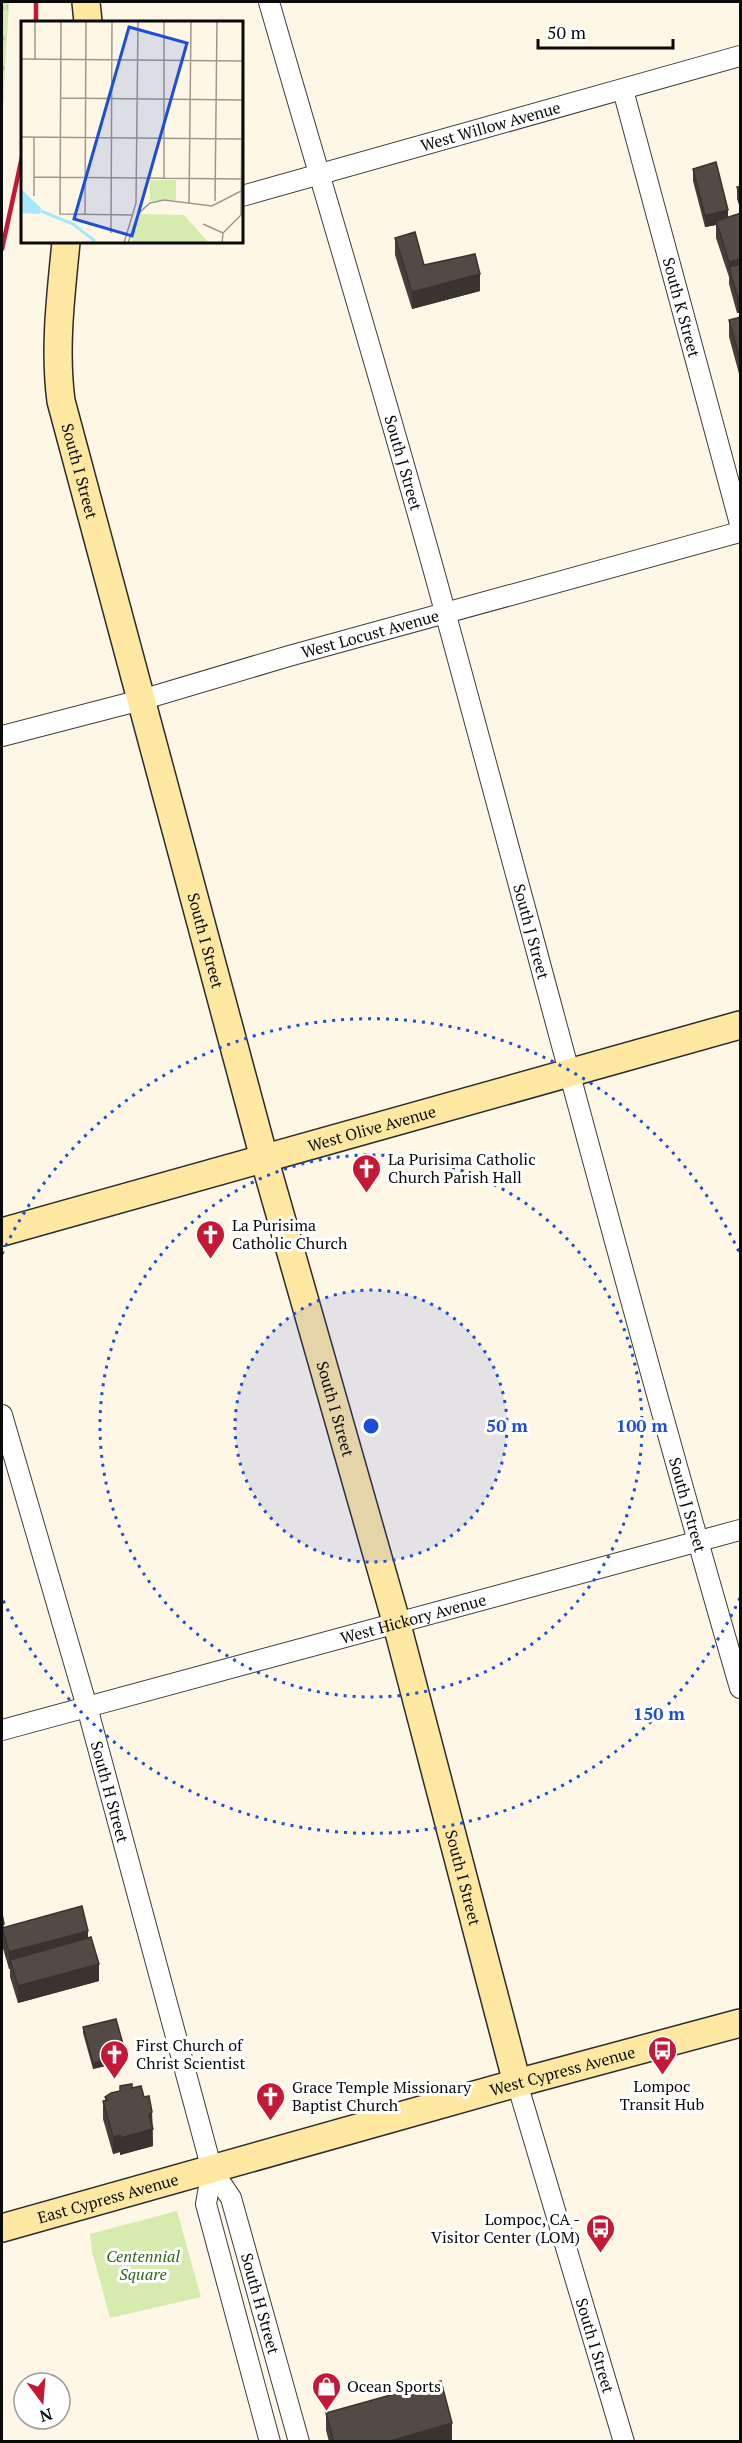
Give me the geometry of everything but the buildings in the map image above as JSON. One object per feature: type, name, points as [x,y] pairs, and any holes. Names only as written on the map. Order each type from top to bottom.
[{"type":"street","points":[[86,2],[88,21]]},
{"type":"street","name":"South J Street","points":[[269,2],[446,614],[569,1075],[698,1542],[741,1688]]},
{"type":"street","name":"West Willow Avenue","points":[[243,196],[741,56]]},
{"type":"street","name":"South K Street","points":[[623,90],[741,524]]},
{"type":"street","name":"South I Street","points":[[67,243],[58,375],[61,401],[264,1158],[396,1622],[517,2083],[624,2442]]},
{"type":"street","name":"West Locust Avenue","points":[[2,736],[141,700],[290,656],[741,532]]},
{"type":"street","name":"West Olive Avenue","points":[[2,1232],[741,1025]]},
{"type":"street","name":"South H Street","points":[[2,1415],[87,1707],[212,2170],[231,2198],[299,2442]]},
{"type":"street","name":"West Hickory Avenue","points":[[2,1730],[741,1530]]},
{"type":"street","name":"West Cypress Avenue","points":[[212,2170],[517,2083],[741,2023]]},
{"type":"street","name":"South H Street","points":[[212,2170],[206,2204],[270,2442]]},
{"type":"street","name":"East Cypress Avenue","points":[[2,2228],[212,2170]]},
{"type":"green space","points":[[2,2],[9,2],[2,123]]},
{"type":"green space","name":"Centennial Square","points":[[177,2211],[201,2297],[110,2318],[92,2251],[90,2234]]},
{"type":"railway","points":[[36,2],[36,21]]},
{"type":"railway","points":[[2,249],[21,162]]},
{"type":"place","name":"La Purisima Catholic Church Parish Hall","points":[[367,1194]]},
{"type":"place","name":"La Purisima Catholic Church","points":[[211,1260]]},
{"type":"place","name":"Lompoc Transit Hub","points":[[662,2076]]},
{"type":"place","name":"First Church of Christ Scientist","points":[[115,2080]]},
{"type":"place","name":"Grace Temple Missionary Baptist Church","points":[[271,2122]]},
{"type":"place","name":"Lompoc, CA - Visitor Center (LOM)","points":[[601,2254]]},
{"type":"place","name":"Ocean Sports","points":[[326,2412]]}]
